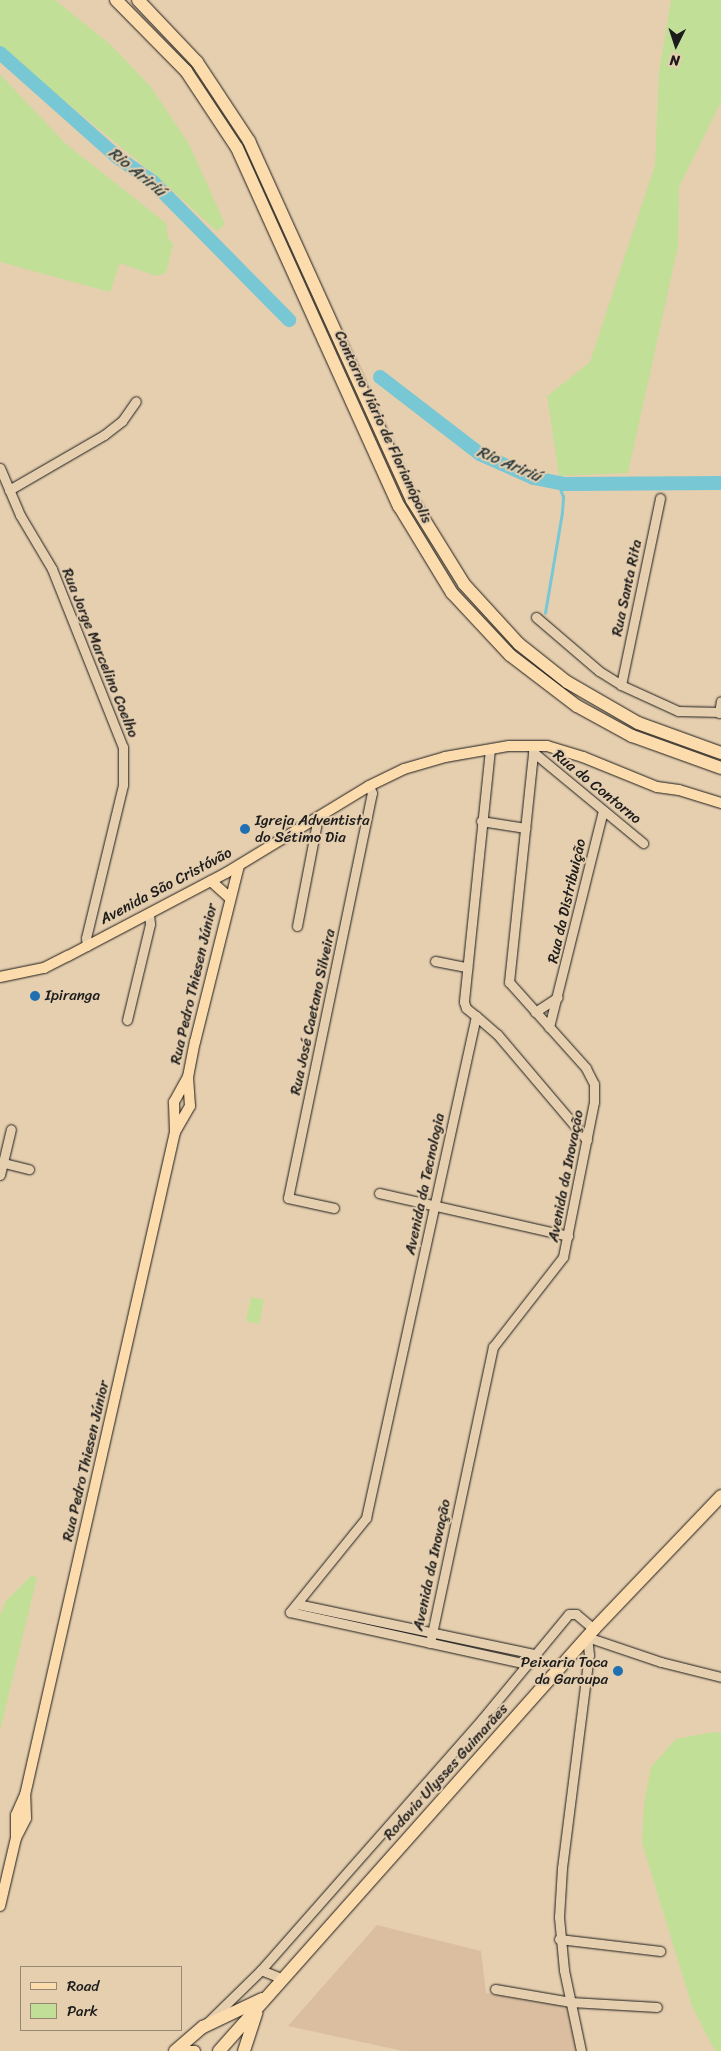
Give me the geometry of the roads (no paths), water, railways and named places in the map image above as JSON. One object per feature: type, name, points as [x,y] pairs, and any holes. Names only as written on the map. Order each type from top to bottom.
[{"type":"highway","name":"Contorno Viário de Florianópolis","points":[[116,0],[186,71],[236,148],[399,506],[452,593],[510,655],[577,706],[632,736],[721,768]]},
{"type":"highway","name":"Contorno Viário de Florianópolis","points":[[138,0],[197,62],[249,141],[412,500],[464,584],[519,644],[573,686],[638,723],[721,753]]},
{"type":"highway","name":"Rodovia Ulysses Guimarães","points":[[219,2051],[590,1633],[721,1496]]},
{"type":"highway","points":[[176,2051],[204,2027],[269,1995]]},
{"type":"highway","points":[[244,2051],[258,2008]]},
{"type":"main road","name":"Avenida São Cristóvão","points":[[0,977],[44,968],[212,881],[369,786],[423,763],[490,749],[566,751],[633,779],[721,803]]},
{"type":"main road","name":"Rua Pedro Thiesen Júnior","points":[[175,1132],[186,1115],[190,1092],[188,1077],[239,865]]},
{"type":"main road","points":[[212,881],[230,898]]},
{"type":"main road","name":"Rua Pedro Thiesen Júnior","points":[[0,1906],[175,1132],[173,1111],[178,1090],[188,1077]]},
{"type":"main road","points":[[178,1090],[190,1092]]},
{"type":"main road","points":[[173,1111],[186,1115]]},
{"type":"main road","points":[[185,2051],[194,2051]]},
{"type":"street","points":[[5,486],[104,435],[122,421],[136,401]]},
{"type":"street","name":"Rua Jorge Marcelino Coelho","points":[[0,468],[5,486],[52,569],[124,757],[123,784],[86,938],[87,946]]},
{"type":"street","name":"Rua Santa Rita","points":[[621,685],[660,498]]},
{"type":"street","points":[[536,617],[542,626],[599,671],[621,685],[678,711],[720,712],[721,701]]},
{"type":"street","points":[[490,749],[481,822],[464,1005],[475,1020],[494,1033],[587,1140]]},
{"type":"street","name":"Rua do Contorno","points":[[533,749],[602,811],[643,843]]},
{"type":"street","name":"Avenida da Inovação","points":[[430,1643],[493,1347],[563,1257],[594,1102],[594,1084],[586,1068],[508,979],[533,749]]},
{"type":"street","name":"Rua José Caetano Silveira","points":[[334,1208],[288,1198],[372,793],[369,786]]},
{"type":"street","name":"Rua da Distribuição","points":[[549,1027],[558,997],[602,811]]},
{"type":"street","points":[[298,926],[318,818]]},
{"type":"street","points":[[481,822],[525,828]]},
{"type":"street","points":[[126,1020],[150,924],[149,914]]},
{"type":"street","points":[[435,961],[467,967]]},
{"type":"street","points":[[535,1012],[558,997]]},
{"type":"street","name":"Avenida da Tecnologia","points":[[430,1643],[290,1612],[366,1518],[475,1020]]},
{"type":"street","points":[[471,1038],[494,1033]]},
{"type":"street","points":[[0,1175],[11,1129]]},
{"type":"street","points":[[2,1162],[29,1168]]},
{"type":"street","points":[[379,1193],[568,1236]]},
{"type":"street","points":[[297,1604],[535,1654]]},
{"type":"street","points":[[204,2027],[260,1970],[570,1614],[576,1614],[590,1633],[661,1662],[721,1677]]},
{"type":"street","points":[[581,2051],[570,2002],[560,1938],[560,1892],[589,1655],[590,1633]]},
{"type":"street","points":[[430,1643],[526,1664]]},
{"type":"street","points":[[560,1938],[660,1951]]},
{"type":"street","points":[[260,1970],[283,1980]]},
{"type":"street","points":[[495,1989],[570,2002],[657,2007]]},
{"type":"waterway","name":"Rio Aririú","points":[[0,53],[117,157],[153,182],[289,320]]},
{"type":"waterway","name":"Rio Aririú","points":[[380,377],[480,454],[534,478],[565,484],[721,483]]},
{"type":"waterway","points":[[545,613],[562,512],[563,497],[558,483]]},
{"type":"place","name":"Igreja Adventista do Sétimo Dia","points":[[245,829]]},
{"type":"place","name":"Ipiranga","points":[[35,996]]},
{"type":"place","name":"Peixaria Toca da Garoupa","points":[[618,1671]]}]
